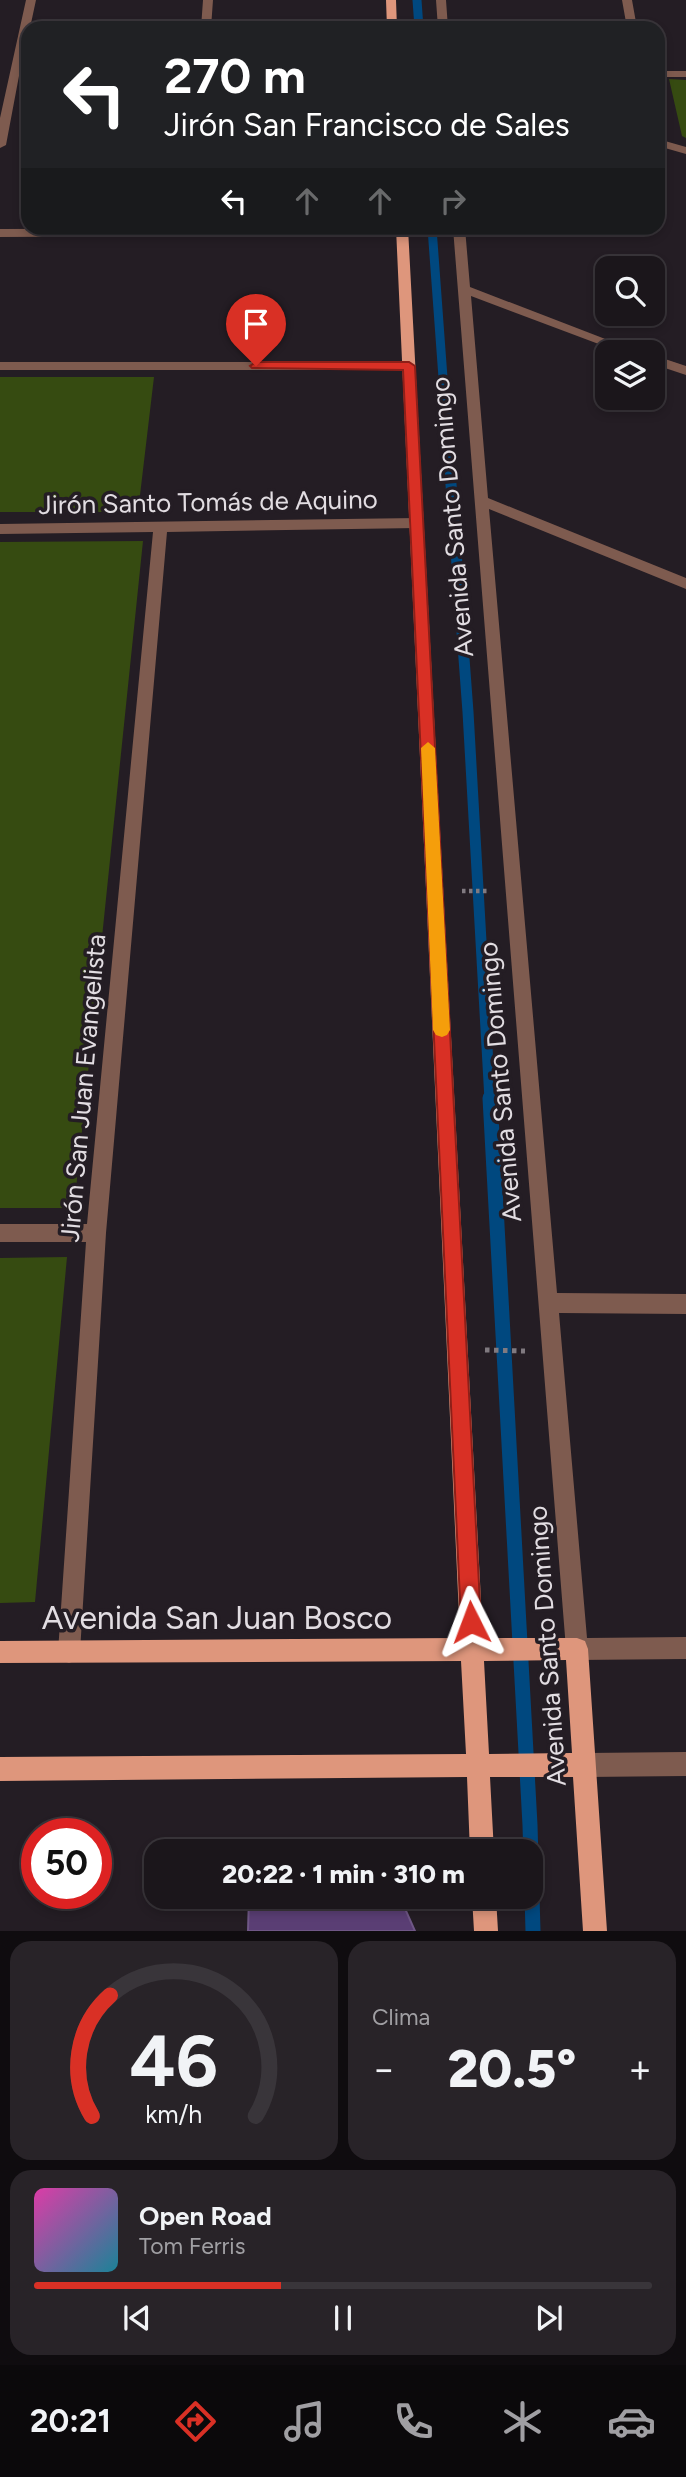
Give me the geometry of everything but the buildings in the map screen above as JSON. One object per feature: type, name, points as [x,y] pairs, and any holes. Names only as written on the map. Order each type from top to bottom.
[{"type":"main road","points":[[391,0],[392,21]]},
{"type":"main road","name":"Avenida Santo Domingo","points":[[402,235],[481,1839]]},
{"type":"main road","name":"Avenida Santo Domingo","points":[[578,1649],[595,1931]]},
{"type":"main road","name":"Avenida San Juan Bosco","points":[[0,1652],[578,1649]]},
{"type":"main road","points":[[0,1769],[586,1765]]},
{"type":"main road","points":[[485,1909],[486,1931]]},
{"type":"street","points":[[26,21],[31,0]]},
{"type":"street","points":[[206,21],[208,0]]},
{"type":"street","points":[[441,0],[442,21]]},
{"type":"street","points":[[626,0],[630,21]]},
{"type":"street","points":[[0,145],[4,104],[21,39]]},
{"type":"street","points":[[665,74],[686,74]]},
{"type":"street","points":[[665,144],[686,151]]},
{"type":"street","points":[[0,233],[21,233]]},
{"type":"street","name":"Avenida Santo Domingo","points":[[460,235],[578,1649]]},
{"type":"street","points":[[464,289],[601,340]]},
{"type":"street","points":[[665,363],[686,371]]},
{"type":"street","points":[[0,366],[409,366]]},
{"type":"street","points":[[480,500],[686,584]]},
{"type":"street","name":"Jirón Santo Tomás de Aquino","points":[[0,529],[160,529],[417,523]]},
{"type":"street","name":"Jirón San Juan Evangelista","points":[[69,1652],[96,1233],[160,529]]},
{"type":"street","points":[[0,1233],[96,1233]]},
{"type":"street","points":[[549,1303],[686,1304]]},
{"type":"street","name":"Avenida San Juan Bosco","points":[[578,1649],[686,1648]]},
{"type":"street","points":[[586,1765],[686,1764]]},
{"type":"path","points":[[435,890],[514,892]]},
{"type":"path","points":[[457,1350],[554,1352]]},
{"type":"green space","points":[[669,79],[686,80],[686,138],[682,136]]},
{"type":"green space","points":[[0,377],[154,377],[138,512],[0,512]]},
{"type":"green space","points":[[143,541],[74,1208],[0,1208],[0,542]]},
{"type":"green space","points":[[67,1257],[35,1602],[0,1603],[0,1258]]},
{"type":"waterway","points":[[417,0],[418,21]]},
{"type":"waterway","points":[[433,235],[450,473]]},
{"type":"waterway","points":[[450,471],[468,712],[490,1100]]},
{"type":"waterway","points":[[490,1098],[530,1825],[533,1931]]},
{"type":"slow traffic","points":[[428,748],[442,1030]]},
{"type":"route","points":[[256,366],[409,366],[471,1622]]}]
